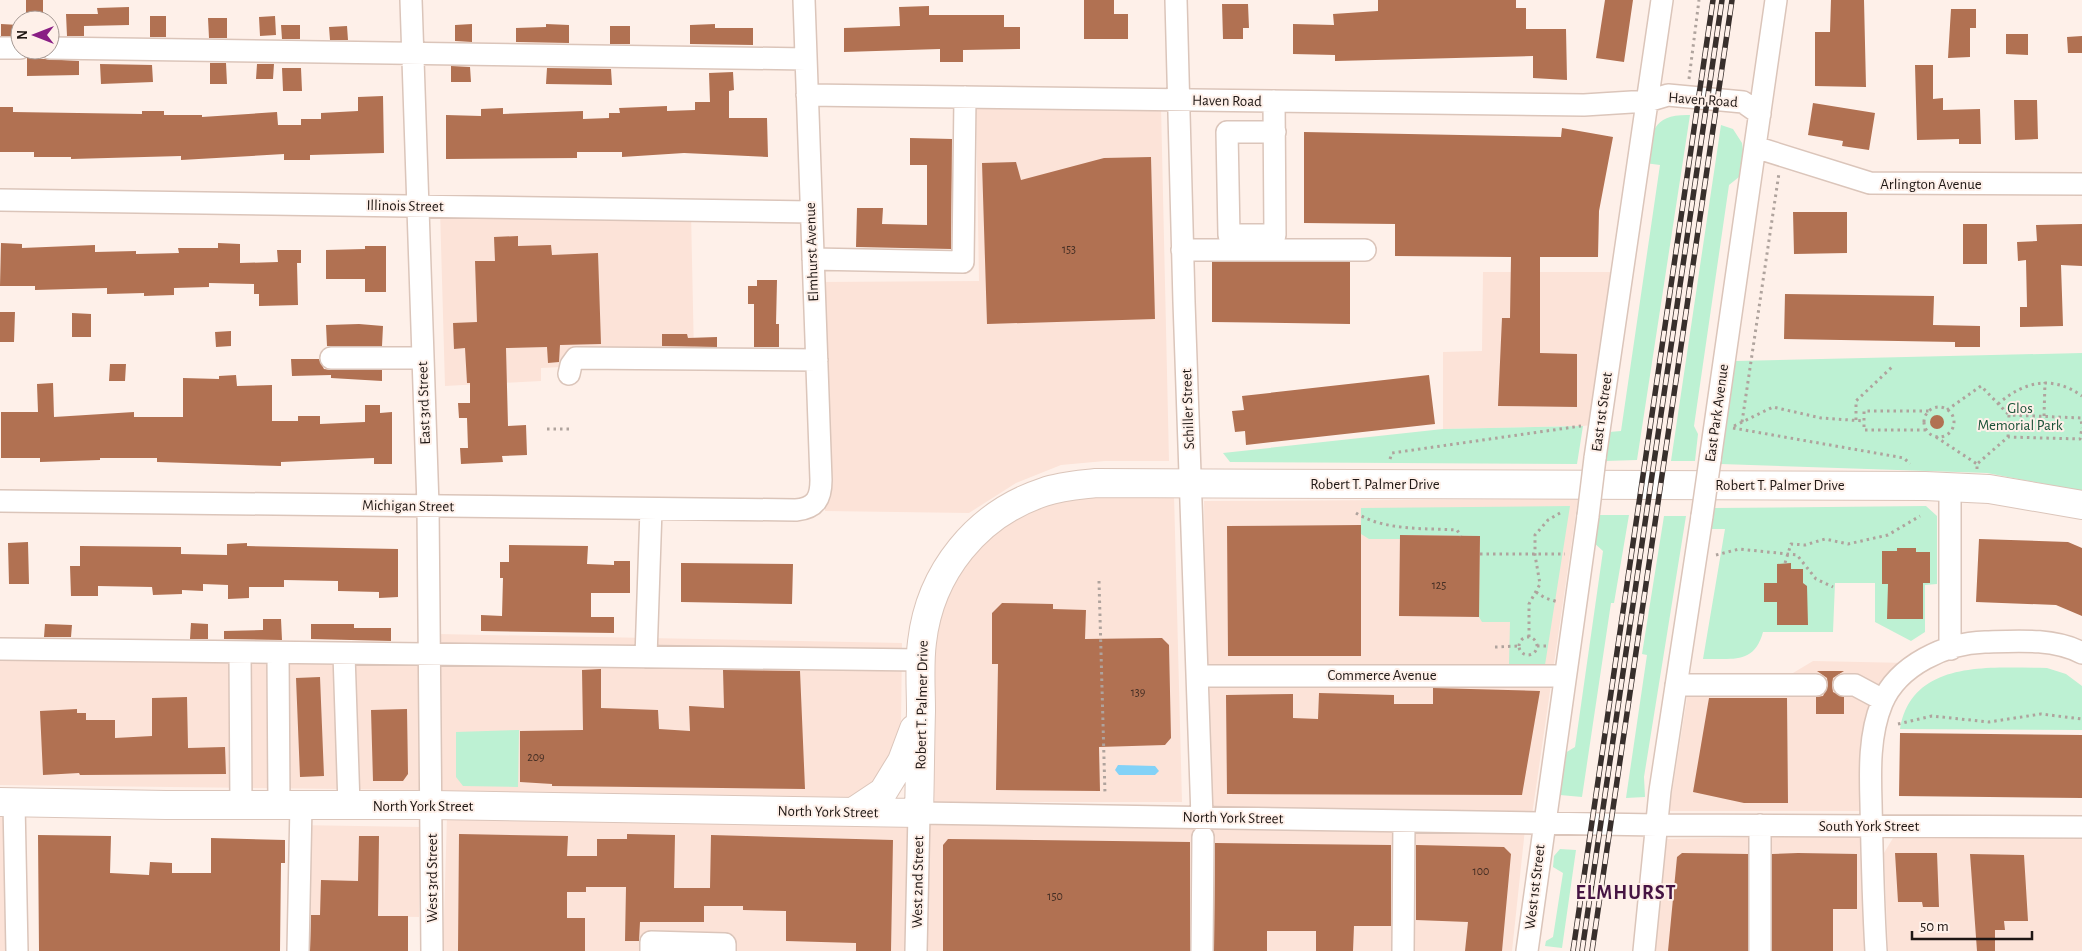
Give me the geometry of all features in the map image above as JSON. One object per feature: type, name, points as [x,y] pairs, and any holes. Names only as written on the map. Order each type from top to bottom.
[{"type":"main road","name":"Robert T. Palmer Drive","points":[[920,813],[921,660],[925,624],[944,573],[955,554],[990,519],[1034,496],[1071,486],[1096,483],[1950,487],[2036,496],[2082,505]]},
{"type":"main road","points":[[853,812],[883,792],[902,761],[920,711]]},
{"type":"main road","name":"North York Street","points":[[7,803],[241,806],[432,805],[920,813]]},
{"type":"street","name":"East 3rd Street","points":[[411,0],[428,506],[432,805]]},
{"type":"street","name":"Elmhurst Avenue","points":[[804,0],[810,212],[822,480],[819,498],[815,503]]},
{"type":"street","name":"Schiller Street","points":[[1176,0],[1182,250],[1198,676],[1202,827],[1202,951]]},
{"type":"street","name":"East 1st Street","points":[[1543,823],[1662,0]]},
{"type":"street","name":"East Park Avenue","points":[[1644,951],[1656,825],[1776,0]]},
{"type":"street","points":[[60,48],[806,59]]},
{"type":"street","name":"Haven Road","points":[[807,95],[1584,105],[1648,101],[1668,96],[1743,102],[1760,114]]},
{"type":"street","points":[[813,259],[963,262],[965,97]]},
{"type":"street","points":[[1182,250],[1274,235],[1274,101]]},
{"type":"street","name":"Haven Road","points":[[1648,101],[1666,108],[1740,118],[1760,114]]},
{"type":"street","points":[[1229,242],[1227,132],[1274,132]]},
{"type":"street","name":"Arlington Avenue","points":[[1755,147],[1870,183],[2082,184]]},
{"type":"street","name":"Illinois Street","points":[[0,200],[810,212]]},
{"type":"street","points":[[1229,242],[1365,250]]},
{"type":"street","points":[[330,358],[423,358]]},
{"type":"street","points":[[569,374],[570,365],[576,358],[817,360]]},
{"type":"street","points":[[1950,487],[1951,649]]},
{"type":"street","name":"Michigan Street","points":[[0,501],[796,510],[806,509],[815,503]]},
{"type":"street","points":[[646,657],[651,509]]},
{"type":"street","points":[[1876,951],[1870,782],[1874,730],[1883,700],[1896,682],[1913,667],[1932,655],[1976,642],[2054,644],[2082,653]]},
{"type":"street","points":[[0,649],[921,660]]},
{"type":"street","points":[[240,652],[241,806]]},
{"type":"street","points":[[278,653],[290,805],[298,951]]},
{"type":"street","points":[[344,654],[349,805]]},
{"type":"street","name":"Commerce Avenue","points":[[1198,676],[1565,676]]},
{"type":"street","points":[[1676,685],[1816,685]]},
{"type":"street","points":[[1844,685],[1855,685],[1883,700]]},
{"type":"street","points":[[7,803],[7,846],[17,951]]},
{"type":"street","name":"West 3rd Street","points":[[432,805],[432,951]]},
{"type":"street","name":"North York Street","points":[[920,813],[1202,827],[1404,821],[1656,825]]},
{"type":"street","name":"West 2nd Street","points":[[916,951],[920,813]]},
{"type":"street","points":[[1403,951],[1404,821]]},
{"type":"street","name":"West 1st Street","points":[[1527,951],[1543,823]]},
{"type":"street","name":"South York Street","points":[[1656,825],[2082,827]]},
{"type":"street","points":[[1760,825],[1760,951]]},
{"type":"street","points":[[651,951],[652,942],[725,944],[725,951]]},
{"type":"path","points":[[1688,97],[1699,0]]},
{"type":"path","points":[[1742,422],[1780,169]]},
{"type":"path","points":[[1856,420],[1856,401],[1892,367]]},
{"type":"path","points":[[2044,416],[2045,382]]},
{"type":"path","points":[[1998,404],[2022,387],[2045,382],[2066,387],[2082,396]]},
{"type":"path","points":[[1947,410],[1981,386],[2009,415],[2081,418],[2080,439],[2008,437],[1977,464],[1977,469]]},
{"type":"path","points":[[1864,421],[1821,418],[1773,407],[1731,428],[1904,458],[1910,464]]},
{"type":"path","points":[[1936,437],[1946,435],[1952,428],[1953,419],[1947,410],[1939,407],[1929,411],[1864,411],[1864,430],[1926,430],[1936,437],[1977,464]]},
{"type":"path","points":[[1926,430],[1924,423],[1929,411]]},
{"type":"path","points":[[2008,437],[2009,415]]},
{"type":"path","points":[[1390,459],[1392,453],[1584,426]]},
{"type":"path","points":[[547,429],[570,429]]},
{"type":"path","points":[[1356,513],[1368,520],[1403,527],[1457,530],[1461,536]]},
{"type":"path","points":[[1529,637],[1529,604],[1540,584],[1535,555],[1535,535],[1548,520],[1560,513]]},
{"type":"path","points":[[1785,563],[1786,554],[1791,544],[1805,545],[1825,539],[1848,544],[1888,536],[1920,516]]},
{"type":"path","points":[[1716,554],[1739,549],[1797,555],[1816,579],[1833,587]]},
{"type":"path","points":[[1480,554],[1560,555]]},
{"type":"path","points":[[1099,581],[1105,794]]},
{"type":"path","points":[[1536,592],[1545,598],[1558,602]]},
{"type":"path","points":[[1529,637],[1536,641],[1536,651],[1529,655],[1523,654],[1519,646],[1521,640],[1529,637]]},
{"type":"path","points":[[1495,647],[1519,646]]},
{"type":"path","points":[[1537,646],[1550,646]]},
{"type":"path","points":[[1898,724],[1932,716],[1989,722],[2041,714],[2082,719]]},
{"type":"shaded area","points":[[976,102],[1161,106],[1169,461],[1105,461],[1061,465],[1016,483],[969,513],[825,511],[821,282],[979,281]]},
{"type":"shaded area","points":[[440,209],[691,212],[694,356],[562,357],[562,367],[541,368],[541,381],[445,386]]},
{"type":"shaded area","points":[[1483,272],[1620,272],[1598,424],[1583,426],[1443,429],[1443,352],[1482,351]]},
{"type":"shaded area","points":[[1083,494],[1174,494],[1182,802],[931,802],[931,640],[946,589],[976,542],[1021,511]]},
{"type":"shaded area","points":[[1578,499],[1532,815],[1208,809],[1204,501]]},
{"type":"shaded area","points":[[438,634],[902,643],[901,725],[892,768],[865,793],[832,801],[439,794]]},
{"type":"shaded area","points":[[0,653],[422,661],[424,790],[0,785]]},
{"type":"shaded area","points":[[1813,661],[1908,663],[1880,694],[1864,811],[1669,811],[1690,679],[1783,679]]},
{"type":"shaded area","points":[[447,816],[908,824],[905,951],[443,951]]},
{"type":"shaded area","points":[[0,817],[10,817],[12,951],[0,951]]},
{"type":"shaded area","points":[[929,819],[1525,829],[1512,951],[927,951]]},
{"type":"shaded area","points":[[296,825],[421,827],[419,917],[295,915]]},
{"type":"shaded area","points":[[1907,833],[2082,837],[2082,951],[1888,951],[1884,853],[1893,838]]},
{"type":"shaded area","points":[[1862,835],[1865,951],[1650,951],[1664,839]]},
{"type":"green space","points":[[1690,115],[1637,460],[1605,461],[1609,432],[1621,431],[1660,165],[1645,163],[1650,142],[1652,134],[1661,122],[1668,118]]},
{"type":"green space","points":[[1721,125],[1733,129],[1742,143],[1743,150],[1739,177],[1729,185],[1694,426],[1698,434],[1695,461],[1671,461]]},
{"type":"green space","name":"Glos Memorial Park","points":[[2082,353],[2082,491],[1987,473],[1721,464],[1735,361]]},
{"type":"green space","points":[[1583,426],[1577,464],[1230,462],[1223,453],[1443,429]]},
{"type":"green space","points":[[1570,506],[1545,665],[1509,665],[1510,622],[1482,622],[1479,617],[1480,536],[1400,535],[1400,539],[1369,539],[1361,534],[1361,508]]},
{"type":"green space","points":[[1926,506],[1937,516],[1937,584],[1925,585],[1925,632],[1911,641],[1875,622],[1875,583],[1835,583],[1833,632],[1763,632],[1759,643],[1748,655],[1732,659],[1703,659],[1725,529],[1711,529],[1714,508]]},
{"type":"green space","points":[[1596,515],[1629,515],[1614,603],[1611,603],[1582,797],[1560,795],[1565,753],[1575,747],[1603,551],[1593,542]]},
{"type":"green space","points":[[1664,516],[1686,516],[1644,777],[1645,797],[1626,798],[1647,655],[1642,654]]},
{"type":"green space","points":[[2047,668],[2066,674],[2082,686],[2082,730],[1900,729],[1908,706],[1920,690],[1938,678],[1958,672],[1980,669]]},
{"type":"green space","points":[[519,730],[518,787],[463,786],[456,777],[456,732]]},
{"type":"green space","points":[[1560,849],[1576,850],[1562,948],[1545,946],[1546,941],[1553,937],[1563,873],[1553,867],[1554,856]]},
{"type":"water","points":[[1118,765],[1155,766],[1159,771],[1155,775],[1119,775],[1115,770]]},
{"type":"building","points":[[26,0],[43,0],[43,10],[26,10]]},
{"type":"building","points":[[1084,0],[1114,0],[1114,14],[1128,14],[1128,39],[1084,39]]},
{"type":"building","points":[[1378,0],[1516,0],[1516,8],[1526,8],[1526,29],[1566,29],[1567,80],[1533,78],[1533,56],[1335,61],[1335,55],[1293,54],[1293,24],[1334,25],[1333,14],[1378,11]]},
{"type":"building","points":[[1605,0],[1633,0],[1624,62],[1596,58]]},
{"type":"building","points":[[1831,0],[1864,0],[1866,87],[1815,86],[1815,32],[1830,32]]},
{"type":"building","points":[[1222,4],[1248,4],[1249,28],[1243,28],[1243,39],[1223,39]]},
{"type":"building","points":[[929,6],[929,15],[1004,15],[1004,27],[1020,27],[1020,49],[963,50],[963,62],[940,62],[940,49],[844,52],[844,28],[900,26],[899,7]]},
{"type":"building","points":[[129,7],[129,25],[84,26],[84,36],[67,36],[66,14],[98,14],[97,8]]},
{"type":"building","points":[[1951,9],[1976,9],[1976,28],[1970,28],[1970,57],[1948,58]]},
{"type":"building","points":[[150,16],[166,16],[166,37],[150,37]]},
{"type":"building","points":[[275,16],[276,35],[260,36],[259,17]]},
{"type":"building","points":[[208,18],[227,18],[227,38],[209,38]]},
{"type":"building","points":[[1,24],[10,24],[10,36],[1,36]]},
{"type":"building","points":[[472,24],[472,42],[455,41],[455,25]]},
{"type":"building","points":[[546,24],[569,25],[569,43],[516,42],[516,28],[546,27]]},
{"type":"building","points":[[715,24],[715,28],[753,28],[753,45],[690,44],[690,25]]},
{"type":"building","points":[[281,25],[300,25],[300,39],[282,39]]},
{"type":"building","points":[[347,26],[348,40],[330,40],[329,27]]},
{"type":"building","points":[[610,26],[630,26],[630,44],[610,44]]},
{"type":"building","points":[[2006,34],[2028,34],[2028,55],[2006,54]]},
{"type":"building","points":[[2082,36],[2082,53],[2068,53],[2067,37]]},
{"type":"building","points":[[27,60],[79,61],[79,75],[27,76]]},
{"type":"building","points":[[210,63],[226,63],[227,84],[210,84]]},
{"type":"building","points":[[100,64],[152,65],[153,82],[101,84]]},
{"type":"building","points":[[257,64],[274,64],[273,79],[256,79]]},
{"type":"building","points":[[1915,65],[1933,65],[1933,99],[1943,98],[1943,110],[1980,109],[1981,144],[1959,144],[1959,139],[1917,140]]},
{"type":"building","points":[[451,66],[470,67],[471,82],[451,82]]},
{"type":"building","points":[[282,68],[301,68],[302,91],[283,91]]},
{"type":"building","points":[[547,68],[611,69],[612,85],[546,84]]},
{"type":"building","points":[[733,72],[734,90],[729,91],[729,118],[767,118],[768,157],[684,153],[622,157],[622,152],[577,152],[577,158],[446,159],[446,115],[481,116],[481,109],[503,108],[503,114],[583,111],[583,119],[609,118],[609,113],[620,113],[619,108],[667,106],[667,111],[695,110],[695,102],[710,102],[709,73]]},
{"type":"building","points":[[383,96],[384,153],[310,155],[310,160],[284,160],[284,154],[181,160],[181,156],[71,159],[71,157],[34,157],[34,152],[0,152],[0,107],[13,107],[13,112],[142,114],[142,111],[164,111],[164,115],[202,115],[202,117],[277,112],[278,125],[301,125],[301,119],[321,119],[321,113],[358,111],[358,97]]},
{"type":"building","points":[[2014,100],[2037,100],[2038,139],[2015,140]]},
{"type":"building","points":[[1813,103],[1875,113],[1869,150],[1842,146],[1843,141],[1808,135]]},
{"type":"building","points":[[1562,128],[1613,137],[1599,211],[1598,257],[1540,257],[1540,353],[1577,354],[1577,407],[1498,406],[1502,318],[1510,318],[1511,257],[1395,256],[1395,224],[1304,223],[1304,132],[1561,137]]},
{"type":"building","points":[[910,138],[952,139],[951,249],[856,247],[857,208],[883,208],[882,224],[927,225],[927,165],[910,165]]},
{"type":"building","points":[[1151,157],[1155,319],[987,324],[982,163],[1016,162],[1021,180],[1104,158]]},
{"type":"building","points":[[1793,212],[1847,212],[1847,253],[1794,254]]},
{"type":"building","points":[[1963,224],[1987,224],[1987,264],[1963,264]]},
{"type":"building","points":[[2082,224],[2082,266],[2061,265],[2063,326],[2020,327],[2020,307],[2027,307],[2026,260],[2018,261],[2017,242],[2037,241],[2036,225]]},
{"type":"building","points":[[518,236],[518,246],[551,245],[552,255],[598,253],[601,344],[560,345],[559,362],[548,363],[547,347],[506,348],[508,426],[526,425],[527,455],[502,456],[503,462],[461,464],[460,448],[468,448],[467,418],[459,418],[458,403],[470,403],[470,383],[467,383],[465,348],[454,349],[453,323],[477,322],[475,261],[495,261],[494,237]]},
{"type":"building","points":[[1,243],[22,244],[22,248],[95,245],[95,252],[136,251],[136,254],[179,253],[178,248],[218,248],[218,243],[240,244],[240,263],[278,262],[277,250],[301,250],[301,263],[297,263],[298,305],[259,306],[259,294],[254,294],[254,284],[209,283],[209,287],[174,288],[174,295],[144,296],[144,293],[107,294],[107,288],[35,290],[35,286],[0,286]]},
{"type":"building","points":[[365,246],[386,246],[386,292],[365,292],[365,279],[326,279],[326,250],[365,249]]},
{"type":"building","points":[[1212,262],[1350,262],[1350,324],[1212,322]]},
{"type":"building","points":[[757,280],[777,280],[776,324],[779,324],[779,347],[754,347],[754,304],[748,304],[748,286],[757,286]]},
{"type":"building","points":[[1785,294],[1934,296],[1933,325],[1980,326],[1980,347],[1955,347],[1955,342],[1784,339]]},
{"type":"building","points":[[0,312],[15,312],[14,342],[0,342]]},
{"type":"building","points":[[72,313],[91,314],[91,337],[72,337]]},
{"type":"building","points":[[359,324],[383,326],[382,346],[327,346],[326,325]]},
{"type":"building","points":[[231,331],[231,346],[216,347],[215,332]]},
{"type":"building","points":[[662,334],[687,334],[688,338],[717,337],[717,347],[662,346]]},
{"type":"building","points":[[291,359],[319,359],[324,369],[331,370],[382,370],[382,381],[331,378],[331,375],[292,376]]},
{"type":"building","points":[[110,364],[126,364],[125,381],[109,381]]},
{"type":"building","points":[[236,375],[237,386],[272,385],[272,421],[298,421],[298,416],[320,416],[320,424],[365,422],[365,405],[380,405],[380,413],[392,412],[392,464],[374,464],[374,458],[281,462],[281,466],[157,462],[157,458],[100,458],[100,460],[40,462],[40,458],[1,458],[1,412],[38,412],[37,384],[53,383],[54,417],[134,412],[134,417],[183,417],[183,378],[219,379],[219,376]]},
{"type":"building","points":[[1429,375],[1435,424],[1246,445],[1245,431],[1235,432],[1232,411],[1244,410],[1242,396]]},
{"type":"building","points":[[1937,415],[1942,417],[1944,422],[1942,427],[1937,429],[1932,427],[1930,422],[1932,417]]},
{"type":"building","points":[[1361,525],[1361,656],[1228,656],[1227,526]]},
{"type":"building","points":[[1400,535],[1480,536],[1479,617],[1399,616]]},
{"type":"building","points":[[1979,539],[2068,542],[2082,548],[2082,616],[2056,605],[1976,602]]},
{"type":"building","points":[[28,542],[29,584],[9,584],[8,543]]},
{"type":"building","points":[[247,543],[247,546],[398,549],[398,597],[379,598],[379,592],[338,591],[338,581],[284,580],[284,587],[249,587],[249,598],[228,599],[228,585],[203,584],[203,591],[182,590],[182,594],[153,595],[152,587],[98,586],[98,596],[71,596],[70,566],[80,566],[80,546],[181,547],[181,554],[227,555],[227,544]]},
{"type":"building","points":[[509,545],[588,546],[587,564],[614,565],[614,561],[630,561],[630,593],[591,593],[591,617],[614,617],[614,633],[481,631],[481,615],[502,616],[503,578],[500,578],[500,562],[509,562]]},
{"type":"building","points":[[1897,548],[1916,548],[1916,552],[1930,552],[1930,583],[1923,583],[1923,619],[1887,619],[1888,584],[1882,584],[1882,551],[1897,551]]},
{"type":"building","points":[[681,563],[793,564],[792,604],[681,602]]},
{"type":"building","points":[[1791,563],[1791,569],[1803,569],[1803,583],[1807,586],[1808,625],[1777,625],[1777,602],[1764,602],[1764,583],[1777,583],[1777,564]]},
{"type":"building","points":[[1002,603],[1053,604],[1053,609],[1086,610],[1085,639],[1162,638],[1169,645],[1171,738],[1165,745],[1099,747],[1100,791],[996,790],[998,664],[992,664],[992,613]]},
{"type":"building","points":[[263,619],[281,619],[282,640],[224,639],[224,631],[263,630]]},
{"type":"building","points":[[191,623],[208,624],[208,639],[190,639]]},
{"type":"building","points":[[45,624],[72,625],[71,637],[44,637]]},
{"type":"building","points":[[311,624],[354,624],[354,628],[391,628],[391,641],[311,639]]},
{"type":"building","points":[[601,669],[601,708],[658,710],[659,729],[690,731],[689,706],[724,708],[723,670],[800,671],[805,789],[552,786],[552,784],[520,782],[520,731],[583,730],[582,670]]},
{"type":"building","points":[[1817,671],[1844,671],[1833,678],[1832,685],[1833,692],[1844,697],[1844,714],[1816,714],[1816,697],[1823,696],[1828,685],[1827,678]]},
{"type":"building","points":[[320,677],[324,776],[300,777],[296,678]]},
{"type":"building","points":[[1433,688],[1540,691],[1522,795],[1227,794],[1226,695],[1293,694],[1293,718],[1318,719],[1319,693],[1394,695],[1394,704],[1433,704]]},
{"type":"building","points":[[187,697],[188,748],[225,747],[226,774],[80,775],[79,773],[43,775],[40,711],[77,709],[77,713],[86,713],[86,720],[115,720],[115,738],[152,736],[152,698]]},
{"type":"building","points":[[1709,698],[1787,698],[1788,803],[1744,803],[1693,792]]},
{"type":"building","points":[[407,709],[408,774],[403,781],[373,781],[371,710]]},
{"type":"building","points":[[1900,733],[2082,735],[2082,798],[1899,796]]},
{"type":"building","points":[[459,834],[568,836],[567,856],[597,856],[597,839],[627,839],[627,834],[675,835],[674,888],[710,888],[711,835],[893,840],[891,951],[856,951],[856,943],[786,941],[786,911],[743,910],[743,906],[704,906],[704,922],[640,922],[639,941],[625,941],[626,887],[586,887],[586,892],[567,892],[567,918],[585,918],[585,951],[458,951]]},
{"type":"building","points":[[38,835],[111,836],[110,873],[149,875],[150,862],[172,863],[172,873],[211,873],[211,838],[285,840],[285,863],[281,863],[280,951],[39,951]]},
{"type":"building","points":[[359,836],[379,836],[378,916],[408,916],[408,951],[310,951],[311,915],[320,915],[321,880],[358,881]]},
{"type":"building","points":[[948,839],[1190,842],[1190,951],[943,951],[943,845]]},
{"type":"building","points":[[1215,843],[1391,845],[1391,926],[1354,926],[1353,951],[1316,951],[1316,931],[1267,931],[1267,951],[1214,951]]},
{"type":"building","points":[[1416,845],[1504,847],[1511,854],[1502,951],[1465,951],[1468,922],[1416,920]]},
{"type":"building","points":[[1682,853],[1748,854],[1748,951],[1668,951],[1677,857]]},
{"type":"building","points":[[1895,853],[1937,853],[1939,907],[1923,907],[1922,902],[1898,902]]},
{"type":"building","points":[[1772,854],[1857,854],[1857,909],[1833,909],[1833,951],[1772,951]]},
{"type":"building","points":[[1970,854],[2024,855],[2028,921],[2004,921],[2005,930],[1995,930],[1995,951],[1977,951]]},
{"type":"railway","points":[[1573,951],[1713,0]]},
{"type":"railway","points":[[1582,951],[1722,0]]},
{"type":"railway","points":[[1592,951],[1732,0]]},
{"type":"district","name":"ELMHURST","points":[[1626,893]]}]
